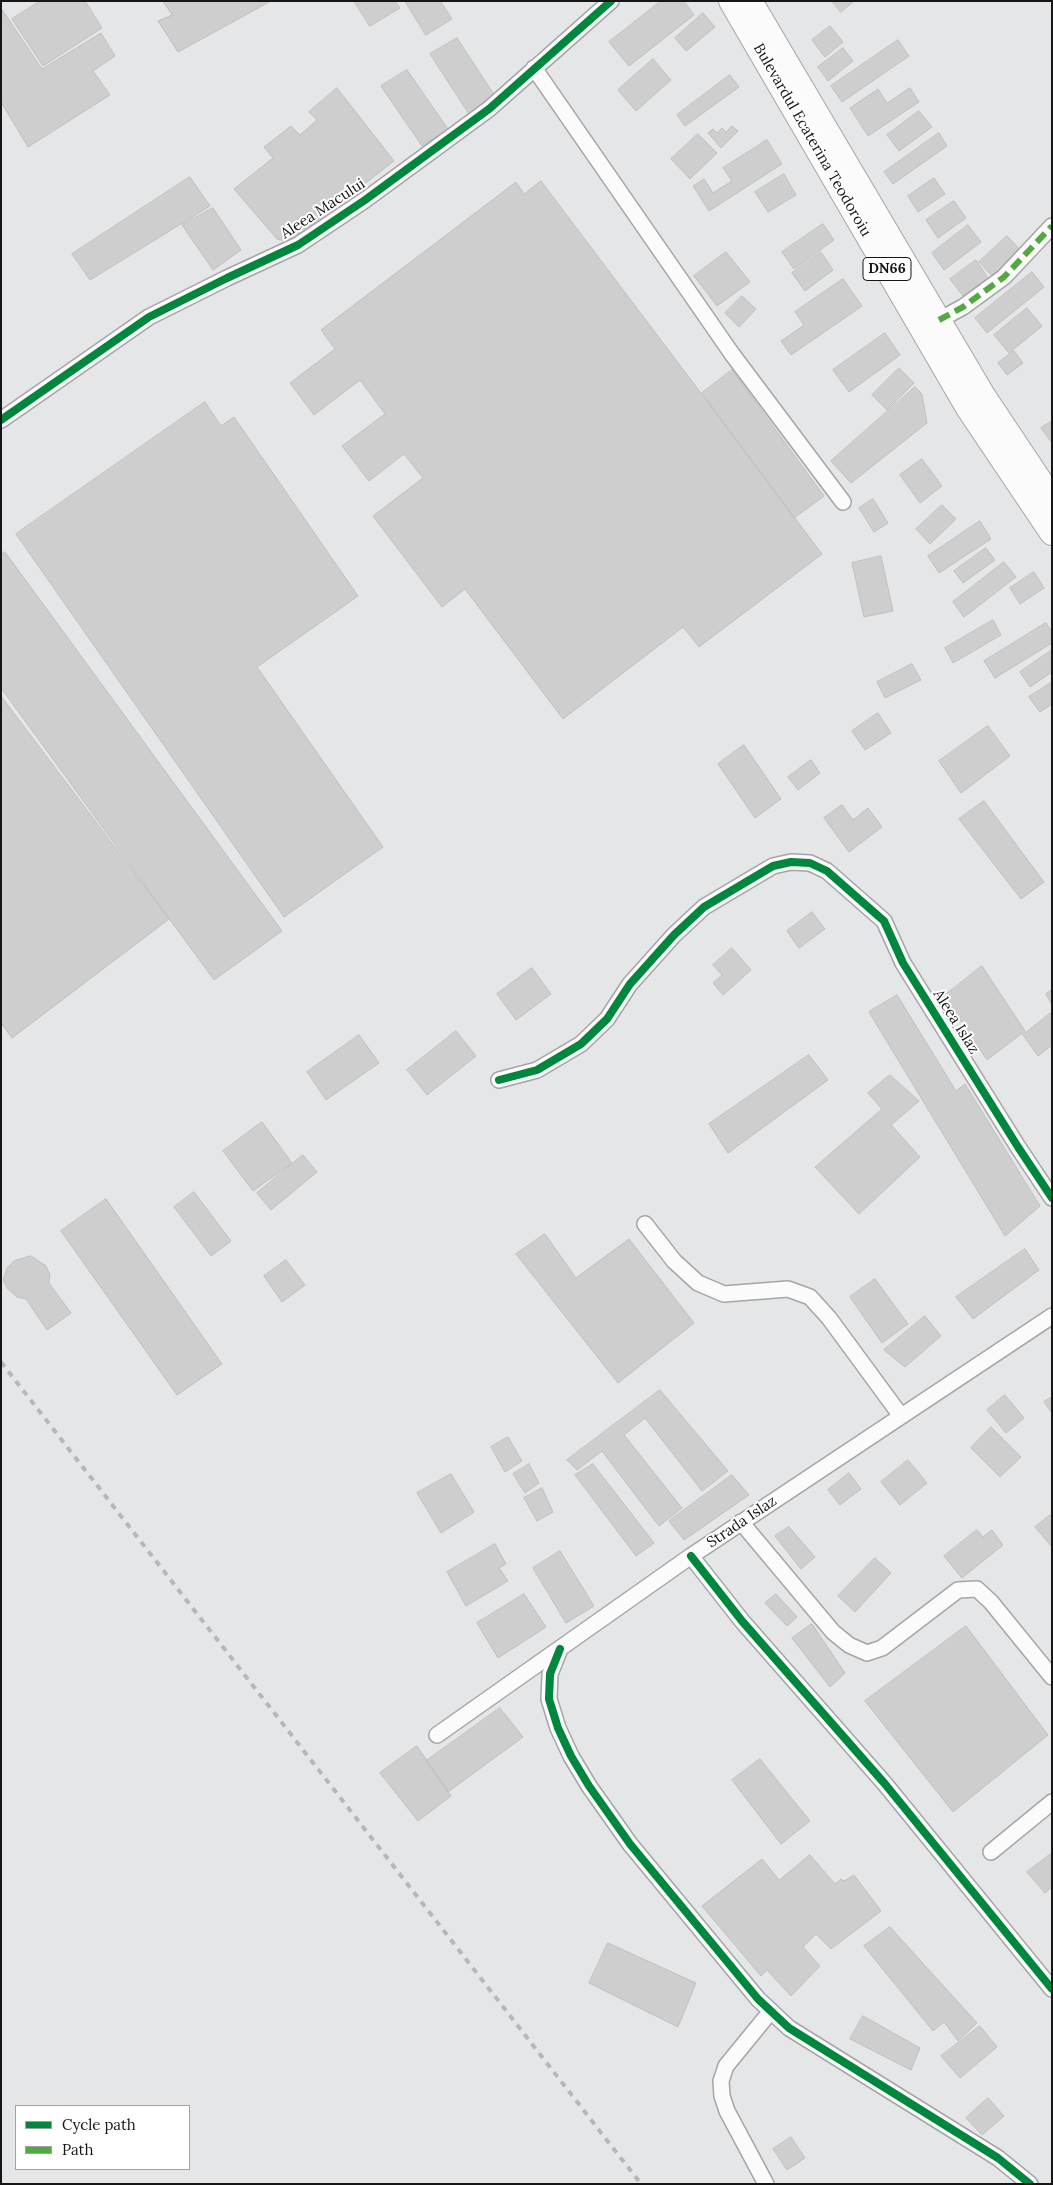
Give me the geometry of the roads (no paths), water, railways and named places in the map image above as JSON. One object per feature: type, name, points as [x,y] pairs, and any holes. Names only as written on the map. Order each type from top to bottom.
[{"type":"main road","name":"Bulevardul Ecaterina Teodoroiu","points":[[731,1],[976,402],[1052,533]]},
{"type":"main road","name":"Bulevardul Ecaterina Teodoroiu","points":[[750,1],[939,320],[976,402],[1052,499]]},
{"type":"street","name":"Aleea Macului","points":[[1,420],[149,317],[298,245],[365,200],[489,109],[610,1]]},
{"type":"street","points":[[534,68],[732,354],[843,502]]},
{"type":"street","points":[[939,320],[963,307],[1004,277],[1052,226]]},
{"type":"street","name":"Aleea Islaz","points":[[499,1080],[537,1070],[581,1044],[606,1019],[630,984],[674,935],[704,907],[773,866],[791,862],[810,863],[827,870],[884,921],[903,963],[1052,1198]]},
{"type":"street","points":[[645,1224],[674,1261],[698,1283],[724,1294],[788,1289],[810,1297],[829,1318],[901,1416]]},
{"type":"street","name":"Strada Islaz","points":[[437,1735],[691,1556],[1052,1316]]},
{"type":"street","points":[[742,1522],[834,1632],[849,1646],[868,1653],[882,1648],[958,1590],[977,1589],[991,1602],[1052,1677]]},
{"type":"street","points":[[691,1556],[742,1621],[885,1784],[1052,1989]]},
{"type":"street","points":[[560,1649],[550,1674],[549,1699],[558,1728],[571,1756],[589,1786],[630,1844],[758,1999],[789,2028],[998,2158],[1030,2184]]},
{"type":"street","points":[[991,1852],[1052,1802]]},
{"type":"street","points":[[766,2184],[727,2111],[722,2096],[721,2082],[726,2066],[771,2011]]},
{"type":"railway","points":[[1,1362],[641,2184]]}]
